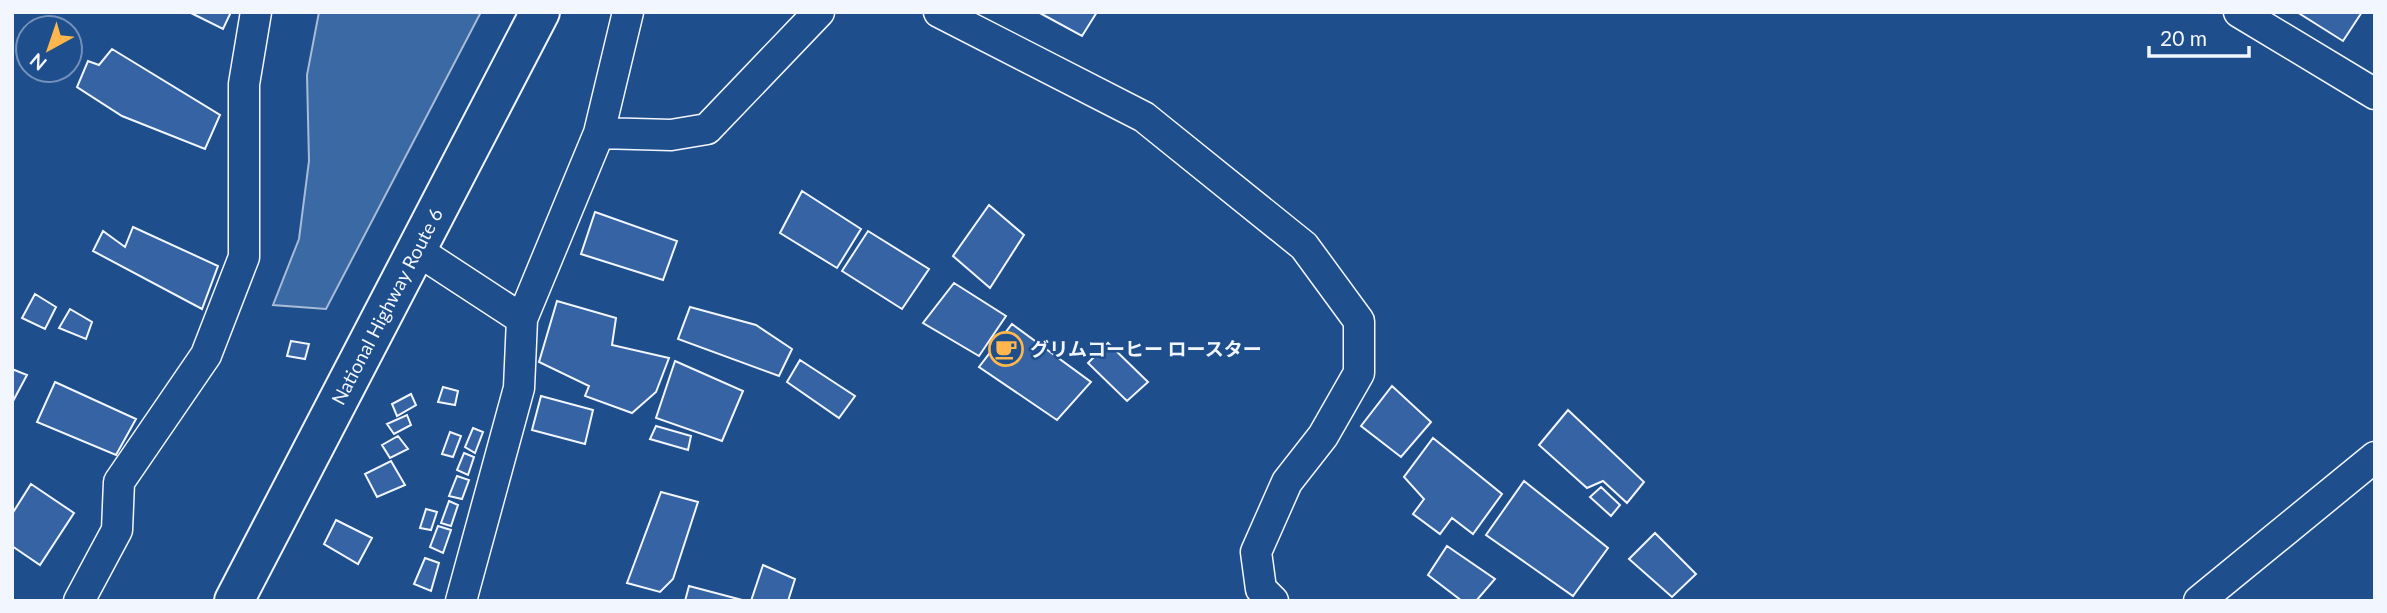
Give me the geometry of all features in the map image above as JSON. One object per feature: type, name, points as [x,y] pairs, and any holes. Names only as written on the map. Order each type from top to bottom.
[{"type":"highway","name":"National Highway Route 6","points":[[234,601],[415,248],[540,12]]},
{"type":"street","points":[[79,601],[117,530],[119,482],[206,355],[244,257],[244,84],[256,12]]},
{"type":"street","points":[[461,601],[519,388],[522,319],[599,133],[628,12]]},
{"type":"street","points":[[599,133],[671,135],[707,130],[819,12]]},
{"type":"street","points":[[939,12],[1144,117],[1304,246],[1359,321],[1359,373],[1323,436],[1287,482],[1256,552],[1261,589],[1273,601]]},
{"type":"street","points":[[2239,12],[2375,94]]},
{"type":"street","points":[[415,248],[522,319]]},
{"type":"street","points":[[2199,601],[2375,457]]},
{"type":"water","points":[[319,12],[481,12],[326,309],[273,305],[299,239],[309,161],[307,75]]},
{"type":"building","points":[[189,12],[231,12],[223,29]]},
{"type":"building","points":[[1038,12],[1097,12],[1082,36]]},
{"type":"building","points":[[2297,12],[2362,12],[2343,41]]},
{"type":"building","points":[[112,49],[220,115],[205,149],[122,116],[77,87],[78,84],[84,84],[84,70],[88,61],[99,65]]},
{"type":"building","points":[[802,191],[861,229],[837,268],[780,233]]},
{"type":"building","points":[[989,205],[1024,235],[990,288],[953,256]]},
{"type":"building","points":[[595,212],[677,241],[663,280],[581,254]]},
{"type":"building","points":[[133,227],[218,266],[202,309],[93,251],[103,231],[125,247]]},
{"type":"building","points":[[868,231],[929,269],[902,309],[842,271]]},
{"type":"building","points":[[954,283],[1006,316],[979,356],[923,323]]},
{"type":"building","points":[[35,294],[56,307],[45,329],[22,318]]},
{"type":"building","points":[[557,301],[616,318],[612,345],[669,358],[656,392],[632,413],[585,396],[589,386],[539,362]]},
{"type":"building","points":[[690,307],[756,325],[792,349],[779,376],[678,339]]},
{"type":"building","points":[[70,309],[92,322],[86,339],[59,328]]},
{"type":"building","points":[[1012,324],[1091,382],[1057,420],[979,367]]},
{"type":"building","points":[[291,341],[309,344],[305,359],[287,356]]},
{"type":"building","points":[[1108,343],[1148,382],[1127,401],[1088,363]]},
{"type":"building","points":[[800,360],[855,396],[839,418],[787,382]]},
{"type":"building","points":[[675,361],[743,391],[722,441],[656,418]]},
{"type":"building","points":[[12,369],[27,375],[12,403]]},
{"type":"building","points":[[55,382],[136,419],[116,455],[37,422]]},
{"type":"building","points":[[1392,386],[1431,422],[1401,457],[1361,426]]},
{"type":"building","points":[[443,387],[458,391],[455,405],[438,402]]},
{"type":"building","points":[[411,394],[416,405],[397,416],[392,404]]},
{"type":"building","points":[[541,396],[593,410],[585,444],[532,430]]},
{"type":"building","points":[[1568,410],[1644,482],[1627,503],[1603,481],[1587,488],[1539,445]]},
{"type":"building","points":[[407,415],[411,425],[394,434],[387,424]]},
{"type":"building","points":[[656,426],[691,436],[688,450],[650,439]]},
{"type":"building","points":[[473,428],[483,432],[475,453],[465,447]]},
{"type":"building","points":[[450,432],[461,436],[453,457],[442,454]]},
{"type":"building","points":[[398,436],[408,449],[390,458],[382,445]]},
{"type":"building","points":[[1433,438],[1502,494],[1473,534],[1452,518],[1440,534],[1413,514],[1424,499],[1404,477]]},
{"type":"building","points":[[464,453],[474,457],[468,475],[457,470]]},
{"type":"building","points":[[391,461],[405,485],[377,497],[365,474]]},
{"type":"building","points":[[457,476],[469,480],[462,499],[449,496]]},
{"type":"building","points":[[1524,481],[1608,548],[1573,596],[1486,535]]},
{"type":"building","points":[[31,484],[74,513],[40,565],[12,546],[12,514]]},
{"type":"building","points":[[1601,487],[1620,505],[1611,516],[1590,497]]},
{"type":"building","points":[[661,492],[698,502],[673,579],[660,592],[627,583]]},
{"type":"building","points":[[449,501],[458,505],[451,526],[441,523]]},
{"type":"building","points":[[426,509],[437,512],[431,530],[420,528]]},
{"type":"building","points":[[336,520],[372,538],[358,564],[324,544]]},
{"type":"building","points":[[438,526],[451,530],[443,553],[430,547]]},
{"type":"building","points":[[1655,533],[1696,574],[1672,597],[1629,559]]},
{"type":"building","points":[[1447,546],[1495,579],[1476,601],[1462,601],[1428,575]]},
{"type":"building","points":[[425,558],[439,563],[431,591],[414,584]]},
{"type":"building","points":[[763,565],[795,579],[788,601],[751,601]]},
{"type":"building","points":[[689,586],[746,601],[685,601]]},
{"type":"place","name":"グリムコーヒー ロースター","points":[[1006,349]]}]
